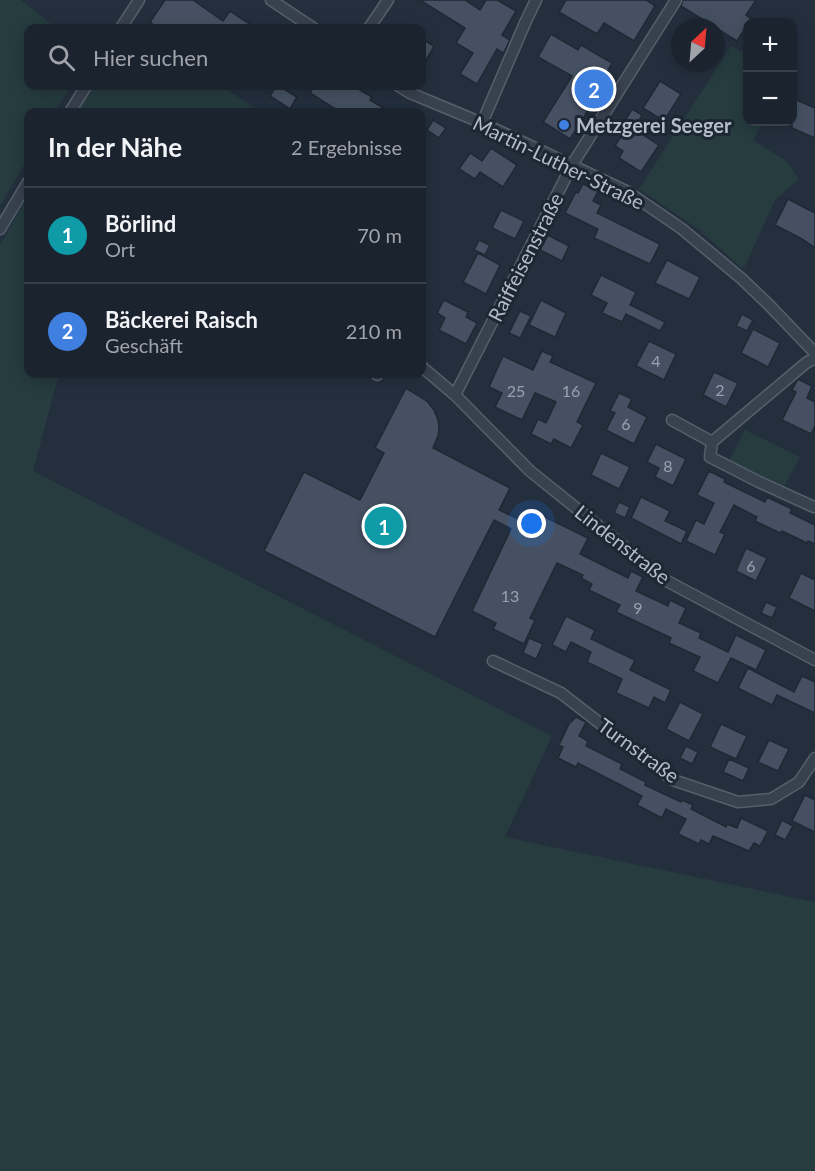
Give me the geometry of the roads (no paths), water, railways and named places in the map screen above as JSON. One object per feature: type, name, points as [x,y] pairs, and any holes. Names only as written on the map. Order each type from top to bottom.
[{"type":"street","points":[[124,24],[140,0]]},
{"type":"street","points":[[272,0],[307,24]]},
{"type":"street","points":[[372,24],[388,0]]},
{"type":"street","points":[[482,123],[536,0]]},
{"type":"street","name":"Raiffeisenstraße","points":[[456,395],[572,165],[675,0]]},
{"type":"street","points":[[72,108],[84,90]]},
{"type":"street","name":"Martin-Luther-Straße","points":[[405,90],[482,123],[628,192],[682,229],[742,279],[815,354]]},
{"type":"street","points":[[0,229],[24,189]]},
{"type":"street","points":[[814,507],[710,457],[712,442],[815,354]]},
{"type":"street","name":"Lindenstraße","points":[[426,370],[456,395],[530,471],[667,580],[815,660]]},
{"type":"street","points":[[672,420],[712,442]]},
{"type":"street","name":"Turnstraße","points":[[493,661],[561,693],[674,780],[738,802],[771,799],[799,783],[815,758]]},
{"type":"place","name":"Bäckerei Raisch","points":[[594,89]]},
{"type":"place","name":"Metzgerei Seeger","points":[[564,125]]},
{"type":"place","name":"Börlind","points":[[384,526]]}]
